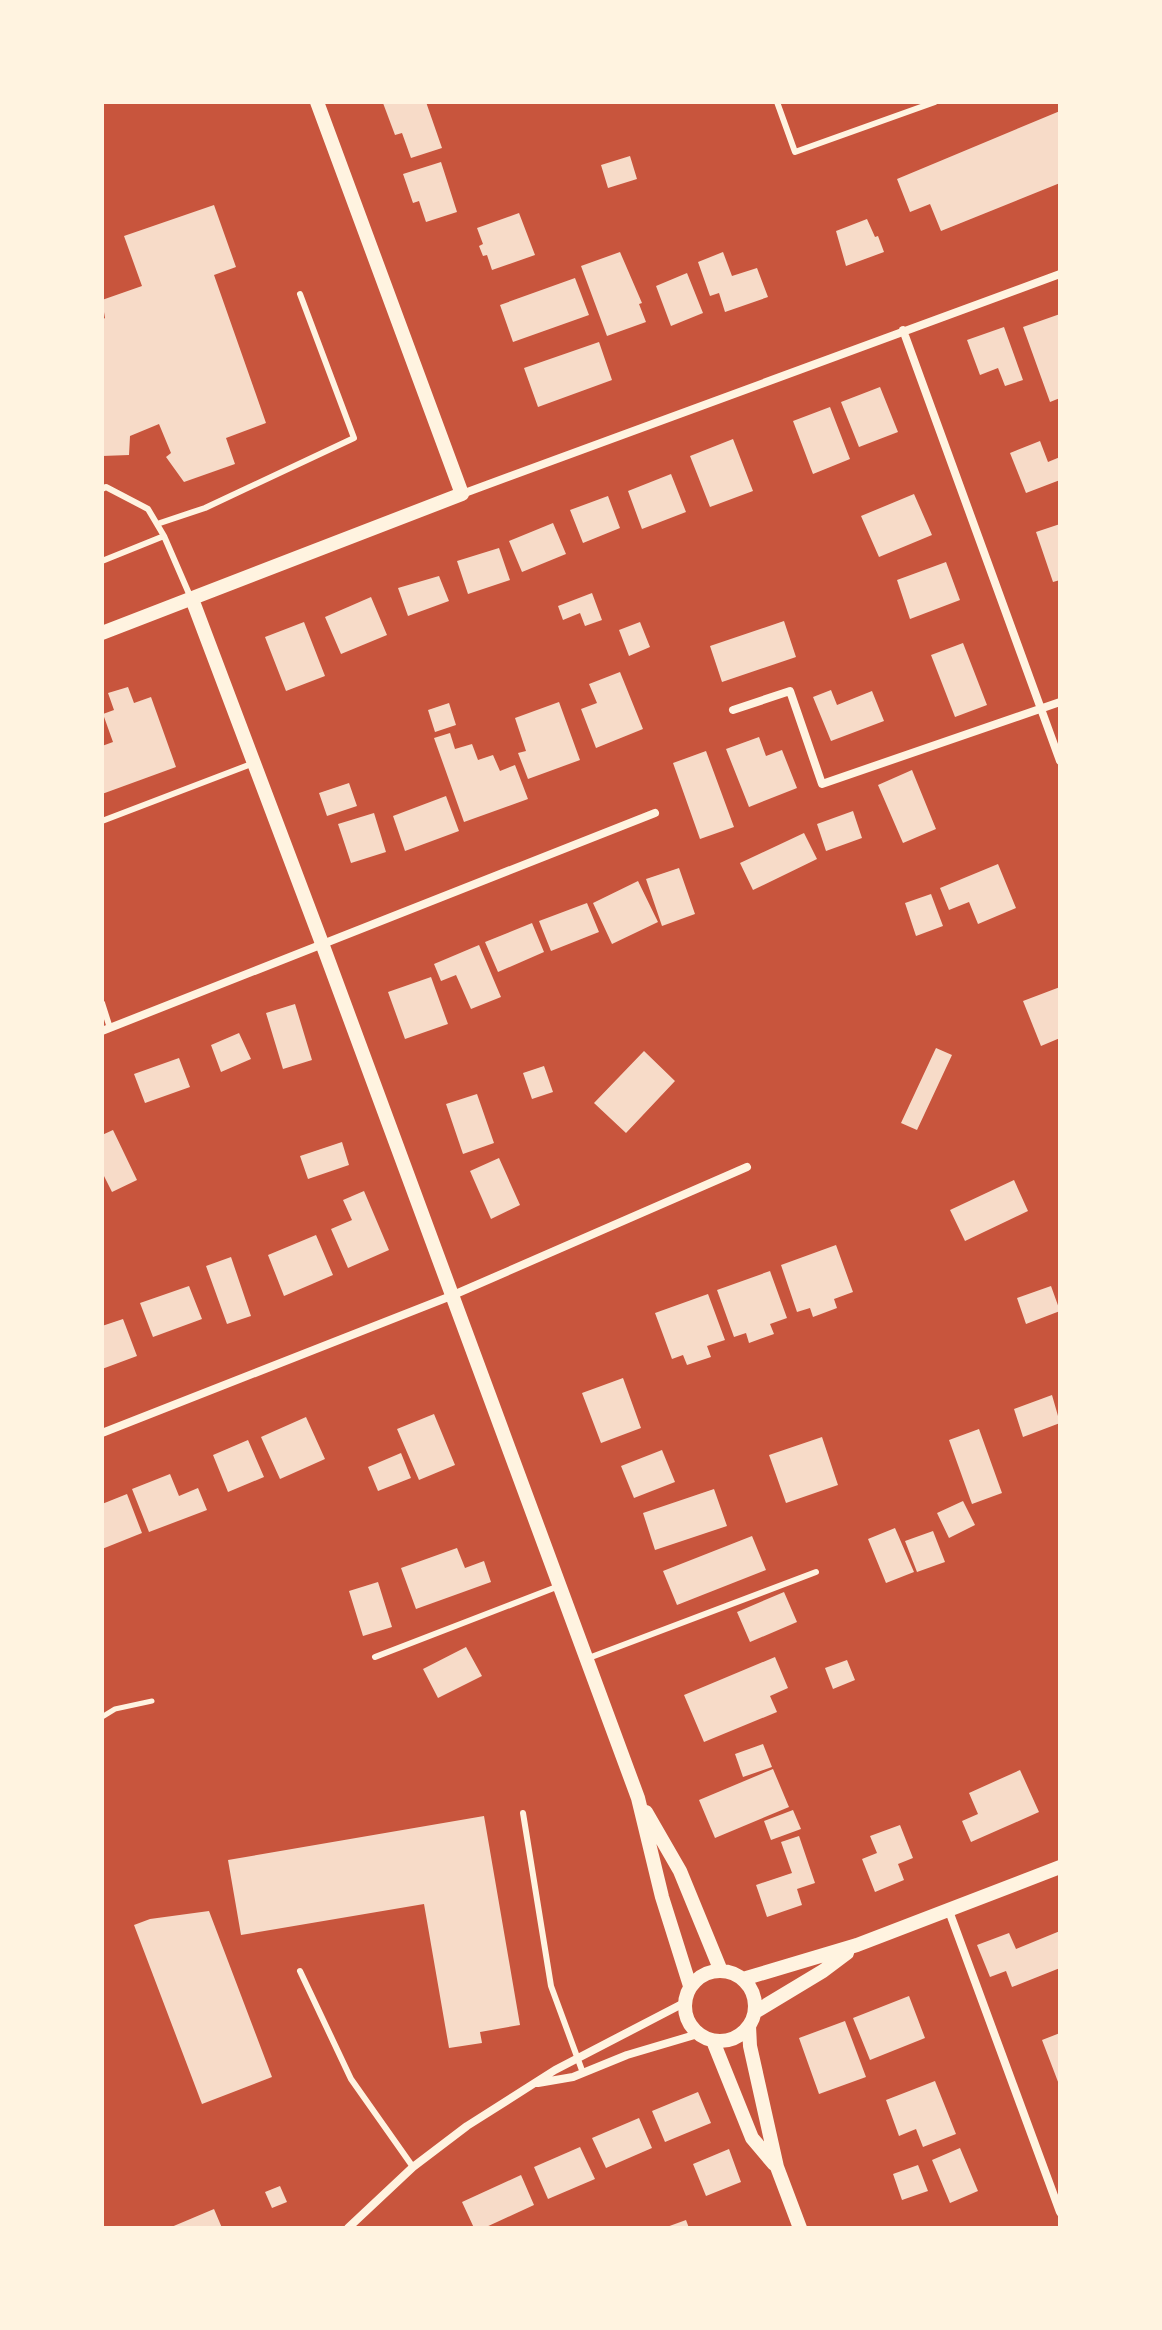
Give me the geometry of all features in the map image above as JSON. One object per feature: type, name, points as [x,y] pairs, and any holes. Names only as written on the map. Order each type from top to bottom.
[{"type":"street","points":[[317,102],[462,494]]},
{"type":"street","points":[[102,633],[462,494],[1060,274]]},
{"type":"street","points":[[903,330],[1060,761]]},
{"type":"street","points":[[192,599],[638,1798],[662,1897],[690,1986]]},
{"type":"street","points":[[733,710],[790,691],[822,784],[1060,702]]},
{"type":"street","points":[[106,1030],[655,813]]},
{"type":"street","points":[[102,1433],[451,1296],[747,1167]]},
{"type":"street","points":[[638,1798],[680,1871],[721,1971]]},
{"type":"street","points":[[743,1979],[857,1945],[1060,1867]]},
{"type":"street","points":[[949,1911],[1060,2212]]},
{"type":"street","points":[[755,2012],[823,1971],[857,1945]]},
{"type":"street","points":[[749,2026],[733,2039],[713,2041],[698,2034],[687,2021],[684,2003],[690,1986],[704,1974],[721,1971],[734,1973],[743,1979],[753,1994],[755,2012],[749,2026],[750,2046],[777,2167],[800,2228]]},
{"type":"street","points":[[348,2228],[413,2167],[467,2126],[578,2059],[684,2003]]},
{"type":"street","points":[[534,2084],[583,2073],[627,2055],[698,2034]]},
{"type":"street","points":[[713,2041],[752,2138],[777,2167]]},
{"type":"lane","points":[[777,102],[795,152],[935,102]]},
{"type":"lane","points":[[157,524],[205,508],[354,438],[300,294]]},
{"type":"lane","points":[[102,489],[106,487],[148,509],[164,536],[192,599]]},
{"type":"lane","points":[[102,561],[164,536]]},
{"type":"lane","points":[[102,821],[254,763]]},
{"type":"lane","points":[[102,1003],[106,1030]]},
{"type":"lane","points":[[586,1659],[816,1572]]},
{"type":"lane","points":[[375,1657],[559,1586]]},
{"type":"lane","points":[[523,1813],[551,1986],[583,2073]]},
{"type":"lane","points":[[300,1971],[351,2079],[413,2167]]},
{"type":"path","points":[[102,1717],[115,1709],[152,1701]]},
{"type":"building","points":[[426,102],[442,148],[411,158],[402,133],[395,135],[383,103]]},
{"type":"building","points":[[1060,111],[1060,183],[941,231],[930,204],[910,212],[897,179]]},
{"type":"building","points":[[630,156],[637,179],[608,188],[601,165]]},
{"type":"building","points":[[441,162],[457,212],[426,222],[419,201],[413,203],[403,174]]},
{"type":"building","points":[[214,205],[236,267],[214,275],[266,423],[226,438],[235,464],[184,482],[166,457],[171,453],[159,424],[130,436],[129,455],[102,456],[102,320],[105,318],[102,300],[142,286],[124,236]]},
{"type":"building","points":[[519,213],[535,255],[492,270],[487,255],[483,256],[479,246],[483,244],[477,228]]},
{"type":"building","points":[[867,219],[884,252],[846,266],[836,231]]},
{"type":"building","points":[[620,252],[642,303],[639,304],[646,322],[607,336],[581,266]]},
{"type":"building","points":[[723,252],[732,276],[757,268],[768,297],[725,312],[719,293],[710,296],[698,262]]},
{"type":"building","points":[[687,273],[703,313],[671,326],[656,286]]},
{"type":"building","points":[[575,278],[589,315],[513,342],[500,305]]},
{"type":"building","points":[[1060,314],[1060,398],[1050,402],[1023,327]]},
{"type":"building","points":[[1004,327],[1023,380],[1005,386],[998,368],[980,375],[967,340]]},
{"type":"building","points":[[599,342],[612,380],[538,407],[524,368]]},
{"type":"building","points":[[880,387],[898,432],[859,447],[841,402]]},
{"type":"building","points":[[830,407],[850,459],[813,474],[793,421]]},
{"type":"building","points":[[733,439],[753,491],[710,507],[690,456]]},
{"type":"building","points":[[1040,441],[1048,462],[1060,457],[1060,480],[1026,493],[1010,453]]},
{"type":"building","points":[[671,474],[686,512],[642,529],[628,491]]},
{"type":"building","points":[[914,494],[932,535],[879,557],[861,516]]},
{"type":"building","points":[[608,496],[620,528],[583,543],[570,510]]},
{"type":"building","points":[[553,523],[566,554],[522,572],[509,541]]},
{"type":"building","points":[[1060,524],[1060,580],[1053,582],[1036,532]]},
{"type":"building","points":[[499,548],[510,580],[468,594],[457,561]]},
{"type":"building","points":[[946,562],[960,600],[910,619],[897,580]]},
{"type":"building","points":[[439,576],[449,601],[408,616],[398,588]]},
{"type":"building","points":[[592,593],[602,620],[585,626],[580,613],[563,620],[558,606]]},
{"type":"building","points":[[371,597],[387,635],[341,654],[325,617]]},
{"type":"building","points":[[784,621],[796,657],[722,682],[710,646]]},
{"type":"building","points":[[304,622],[325,676],[286,691],[265,637]]},
{"type":"building","points":[[640,622],[650,647],[629,656],[619,630]]},
{"type":"building","points":[[963,643],[987,705],[955,717],[931,655]]},
{"type":"building","points":[[620,672],[643,729],[596,748],[581,709],[597,703],[589,684]]},
{"type":"building","points":[[128,687],[134,703],[151,697],[176,767],[102,794],[102,746],[113,742],[103,714],[114,710],[108,693]]},
{"type":"building","points":[[831,690],[837,705],[872,691],[884,721],[831,741],[813,697]]},
{"type":"building","points":[[559,702],[580,760],[528,779],[518,753],[526,751],[515,718]]},
{"type":"building","points":[[449,703],[456,725],[435,732],[428,710]]},
{"type":"building","points":[[450,733],[455,749],[472,744],[478,760],[493,755],[500,771],[515,765],[528,799],[464,822],[434,738]]},
{"type":"building","points":[[759,737],[766,756],[782,750],[797,788],[749,807],[726,749]]},
{"type":"building","points":[[706,751],[734,827],[700,839],[673,763]]},
{"type":"building","points":[[912,770],[936,829],[903,843],[878,785]]},
{"type":"building","points":[[349,783],[357,806],[327,816],[319,793]]},
{"type":"building","points":[[446,796],[459,831],[405,851],[393,816]]},
{"type":"building","points":[[853,811],[862,838],[826,851],[817,824]]},
{"type":"building","points":[[374,813],[386,852],[351,863],[338,824]]},
{"type":"building","points":[[804,833],[817,859],[753,890],[740,863]]},
{"type":"building","points":[[998,864],[1016,908],[978,924],[969,902],[949,910],[940,888]]},
{"type":"building","points":[[679,868],[695,914],[662,926],[646,879]]},
{"type":"building","points":[[638,881],[658,922],[612,944],[593,903]]},
{"type":"building","points":[[931,894],[943,926],[916,936],[905,903]]},
{"type":"building","points":[[587,903],[599,932],[551,951],[539,921]]},
{"type":"building","points":[[532,923],[544,952],[498,972],[485,942]]},
{"type":"building","points":[[479,945],[501,997],[471,1009],[456,975],[441,981],[434,964]]},
{"type":"building","points":[[431,977],[448,1024],[405,1039],[388,992]]},
{"type":"building","points":[[1060,987],[1060,1038],[1041,1046],[1023,1001]]},
{"type":"building","points":[[295,1004],[312,1060],[283,1069],[266,1013]]},
{"type":"building","points":[[239,1033],[251,1059],[221,1072],[211,1045]]},
{"type":"building","points":[[936,1048],[952,1055],[917,1130],[901,1123]]},
{"type":"building","points":[[644,1051],[675,1081],[626,1133],[594,1103]]},
{"type":"building","points":[[179,1058],[190,1087],[145,1103],[134,1074]]},
{"type":"building","points":[[544,1066],[553,1092],[532,1099],[523,1073]]},
{"type":"building","points":[[477,1094],[494,1143],[463,1154],[446,1104]]},
{"type":"building","points":[[113,1130],[137,1180],[112,1192],[102,1172],[102,1135]]},
{"type":"building","points":[[342,1142],[349,1165],[308,1179],[300,1156]]},
{"type":"building","points":[[499,1158],[520,1205],[491,1219],[470,1171]]},
{"type":"building","points":[[1014,1180],[1028,1211],[965,1241],[950,1210]]},
{"type":"building","points":[[364,1191],[389,1250],[348,1268],[331,1229],[352,1220],[343,1200]]},
{"type":"building","points":[[316,1235],[333,1275],[284,1296],[268,1255]]},
{"type":"building","points":[[836,1245],[853,1292],[834,1299],[837,1308],[813,1317],[810,1308],[797,1312],[781,1265]]},
{"type":"building","points":[[231,1257],[251,1316],[227,1324],[206,1266]]},
{"type":"building","points":[[770,1271],[787,1318],[770,1324],[774,1334],[749,1343],[746,1333],[734,1337],[717,1290]]},
{"type":"building","points":[[189,1286],[202,1319],[153,1337],[140,1303]]},
{"type":"building","points":[[1051,1286],[1060,1311],[1026,1324],[1017,1298]]},
{"type":"building","points":[[708,1294],[725,1340],[707,1346],[711,1357],[687,1365],[683,1355],[672,1359],[655,1313]]},
{"type":"building","points":[[123,1319],[137,1356],[102,1369],[102,1326]]},
{"type":"building","points":[[623,1378],[641,1428],[601,1443],[582,1393]]},
{"type":"building","points":[[1052,1395],[1060,1423],[1023,1437],[1014,1409]]},
{"type":"building","points":[[434,1414],[455,1465],[419,1480],[397,1429]]},
{"type":"building","points":[[306,1417],[325,1459],[280,1479],[261,1437]]},
{"type":"building","points":[[979,1429],[1002,1493],[972,1504],[949,1440]]},
{"type":"building","points":[[822,1437],[838,1485],[786,1503],[769,1455]]},
{"type":"building","points":[[248,1440],[264,1477],[228,1492],[213,1455]]},
{"type":"building","points":[[662,1450],[675,1482],[634,1498],[621,1466]]},
{"type":"building","points":[[401,1453],[411,1478],[378,1491],[368,1467]]},
{"type":"building","points":[[170,1474],[179,1496],[198,1488],[207,1510],[149,1532],[132,1489]]},
{"type":"building","points":[[714,1489],[727,1526],[655,1550],[643,1513]]},
{"type":"building","points":[[127,1494],[142,1533],[102,1549],[102,1504]]},
{"type":"building","points":[[963,1501],[975,1525],[949,1538],[937,1513]]},
{"type":"building","points":[[895,1528],[914,1572],[886,1583],[868,1539]]},
{"type":"building","points":[[933,1531],[945,1562],[917,1572],[905,1541]]},
{"type":"building","points":[[752,1536],[766,1570],[677,1605],[663,1571]]},
{"type":"building","points":[[457,1548],[465,1568],[484,1561],[491,1582],[416,1609],[401,1568]]},
{"type":"building","points":[[378,1582],[392,1627],[363,1636],[349,1591]]},
{"type":"building","points":[[784,1592],[797,1622],[750,1642],[737,1612]]},
{"type":"building","points":[[466,1647],[482,1676],[438,1698],[423,1669]]},
{"type":"building","points":[[775,1657],[788,1688],[770,1696],[777,1712],[704,1742],[684,1695]]},
{"type":"building","points":[[847,1660],[855,1680],[833,1689],[825,1668]]},
{"type":"building","points":[[763,1744],[772,1767],[743,1777],[735,1754]]},
{"type":"building","points":[[773,1769],[789,1807],[715,1838],[699,1800]]},
{"type":"building","points":[[1020,1770],[1039,1812],[971,1842],[962,1821],[978,1814],[969,1793]]},
{"type":"building","points":[[793,1810],[801,1829],[771,1840],[764,1821]]},
{"type":"building","points":[[484,1816],[520,2025],[480,2032],[482,2043],[449,2048],[424,1904],[241,1935],[228,1860]]},
{"type":"building","points":[[900,1825],[913,1858],[898,1864],[904,1880],[875,1892],[862,1859],[877,1853],[870,1836]]},
{"type":"building","points":[[799,1836],[815,1883],[797,1889],[802,1905],[767,1917],[756,1885],[792,1873],[781,1842]]},
{"type":"building","points":[[209,1911],[272,2077],[202,2104],[134,1925],[150,1919]]},
{"type":"building","points":[[1060,1931],[1060,1968],[1012,1987],[1006,1971],[990,1977],[977,1945],[1009,1933],[1016,1949]]},
{"type":"building","points":[[909,1996],[925,2038],[870,2060],[853,2018]]},
{"type":"building","points":[[845,2021],[866,2077],[819,2094],[799,2038]]},
{"type":"building","points":[[1060,2033],[1060,2087],[1042,2040]]},
{"type":"building","points":[[935,2081],[956,2134],[923,2147],[916,2129],[899,2136],[886,2100]]},
{"type":"building","points":[[698,2092],[711,2123],[665,2142],[652,2111]]},
{"type":"building","points":[[639,2118],[652,2148],[606,2168],[592,2138]]},
{"type":"building","points":[[580,2147],[595,2179],[548,2199],[534,2167]]},
{"type":"building","points":[[960,2148],[978,2191],[950,2203],[932,2160]]},
{"type":"building","points":[[729,2149],[741,2182],[706,2196],[693,2164]]},
{"type":"building","points":[[918,2165],[928,2191],[902,2200],[893,2174]]},
{"type":"building","points":[[521,2175],[534,2205],[484,2228],[474,2228],[462,2202]]},
{"type":"building","points":[[280,2186],[287,2202],[272,2208],[265,2192]]},
{"type":"building","points":[[214,2209],[222,2228],[169,2228]]},
{"type":"building","points":[[686,2220],[689,2228],[664,2228]]}]
